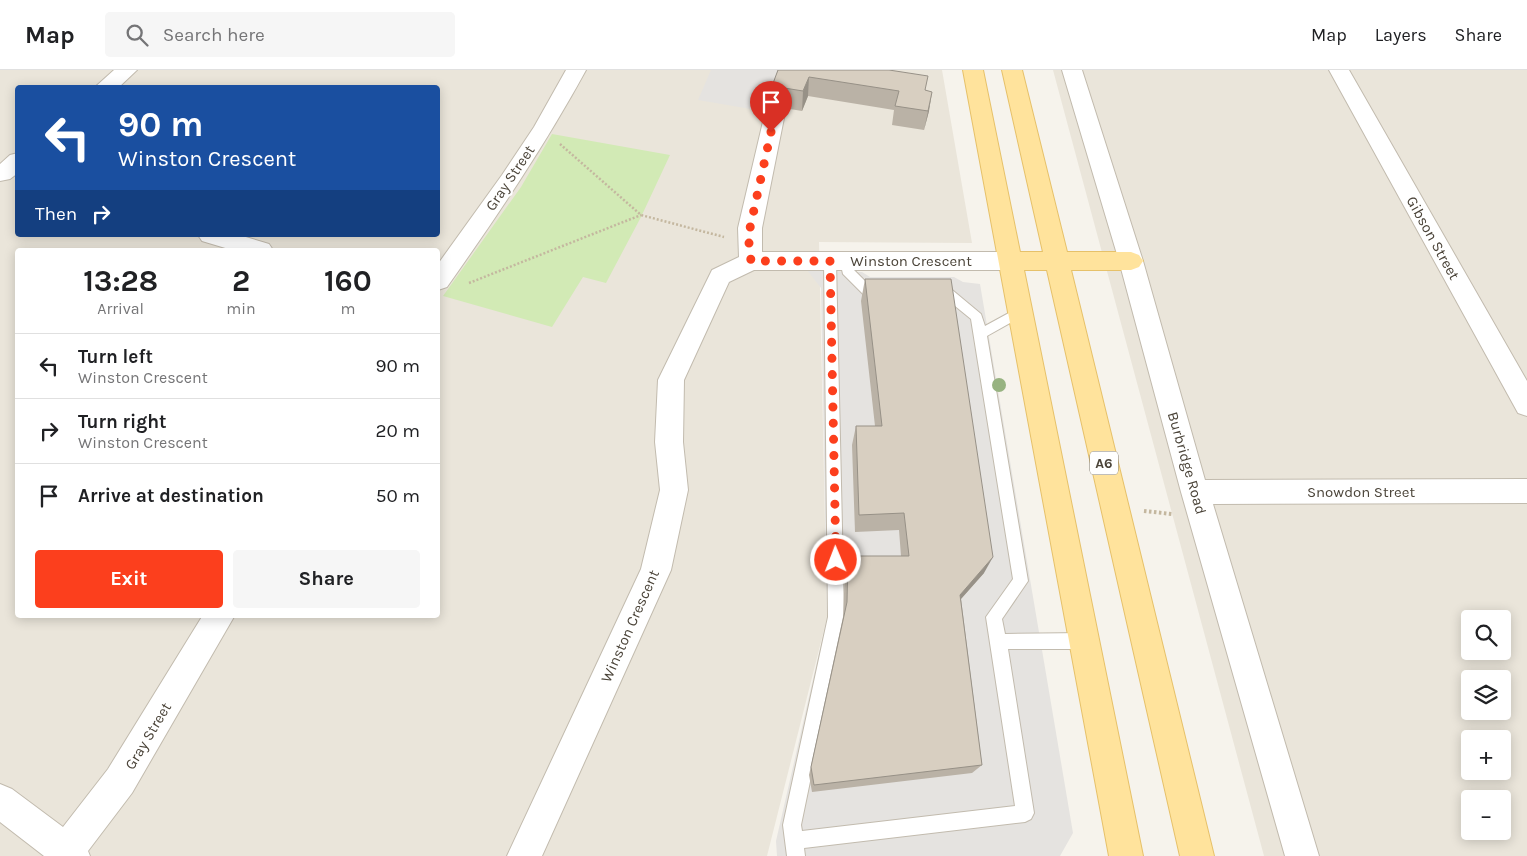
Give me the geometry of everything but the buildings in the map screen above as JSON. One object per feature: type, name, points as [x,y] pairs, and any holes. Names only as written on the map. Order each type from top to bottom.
[{"type":"main road","points":[[973,70],[1022,311],[1126,856]]},
{"type":"main road","name":"A6","points":[[1012,70],[1197,856]]},
{"type":"main road","points":[[1012,261],[1131,261]]},
{"type":"street","points":[[108,85],[128,70]]},
{"type":"street","name":"Gray Street","points":[[440,278],[510,180],[543,129],[576,70]]},
{"type":"street","name":"Burbridge Road","points":[[1072,70],[1131,261],[1195,492],[1302,856]]},
{"type":"street","name":"Gibson Street","points":[[1339,70],[1527,405]]},
{"type":"street","points":[[750,252],[775,113]]},
{"type":"street","points":[[217,237],[254,248]]},
{"type":"street","name":"Winston Crescent","points":[[524,856],[656,570],[674,490],[669,442],[671,380],[720,276],[750,252],[838,261],[1012,261]]},
{"type":"street","name":"Snowdon Street","points":[[1195,492],[1527,492]]},
{"type":"street","name":"Gray Street","points":[[70,854],[120,781],[218,618]]},
{"type":"street","points":[[0,801],[70,854]]},
{"type":"lane","points":[[838,261],[869,293],[898,293]]},
{"type":"lane","points":[[838,261],[836,617],[792,825],[795,848],[1025,813],[994,617],[1021,581],[980,334],[977,318],[947,292],[928,292]]},
{"type":"lane","points":[[980,334],[1022,311]]},
{"type":"lane","points":[[999,642],[1085,641]]},
{"type":"path","points":[[543,129],[641,215],[750,252]]},
{"type":"path","points":[[463,286],[641,215]]},
{"type":"path","points":[[1140,510],[1178,514]]},
{"type":"shaded area","points":[[0,70],[942,70],[972,243],[819,242],[827,618],[767,856],[0,856]]},
{"type":"shaded area","points":[[711,70],[782,70],[779,87],[769,112],[698,100]]},
{"type":"shaded area","points":[[1053,70],[1527,70],[1527,856],[1264,856]]},
{"type":"shaded area","points":[[807,270],[862,272],[870,277],[954,277],[963,282],[980,284],[1073,833],[1060,856],[777,856],[776,841],[827,618],[821,288]]},
{"type":"green space","points":[[552,134],[670,155],[641,217],[606,283],[583,277],[552,327],[443,296],[521,187]]},
{"type":"route","points":[[771,132],[750,228],[751,261],[830,261],[836,560]]}]
